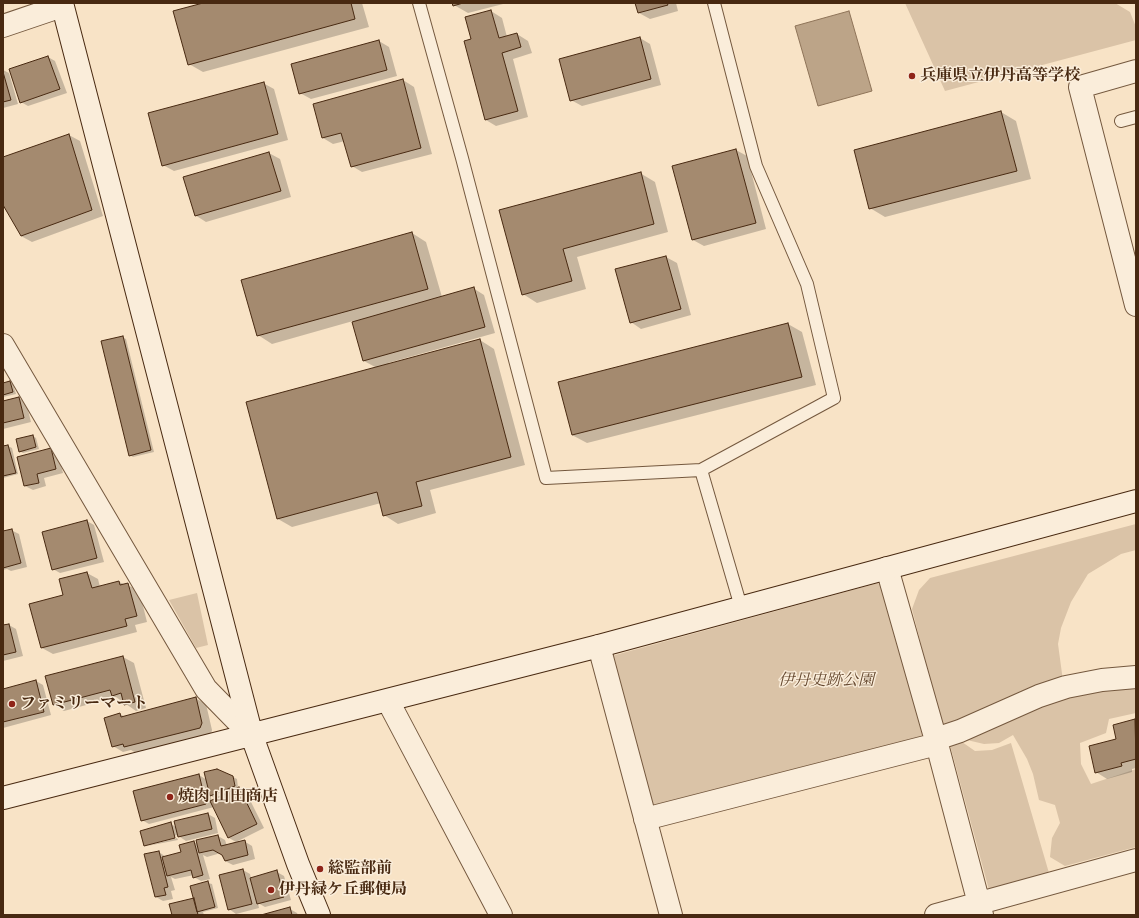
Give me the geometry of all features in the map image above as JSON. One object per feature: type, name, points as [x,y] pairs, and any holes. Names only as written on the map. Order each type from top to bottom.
[{"type":"street","points":[[3,26],[62,4],[252,736],[298,864],[319,915]]},
{"type":"street","points":[[1136,71],[1080,87],[1136,305]]},
{"type":"street","points":[[3,344],[206,689],[252,736]]},
{"type":"street","points":[[3,798],[252,736],[599,646],[1136,501]]},
{"type":"street","points":[[887,568],[937,741],[981,909]]},
{"type":"street","points":[[599,646],[671,915]]},
{"type":"street","points":[[645,819],[937,741],[1046,694],[1102,680],[1136,677]]},
{"type":"street","points":[[388,701],[501,915]]},
{"type":"street","points":[[936,915],[981,909],[1136,860]]},
{"type":"lane","points":[[419,3],[462,158],[546,478],[701,470],[834,398],[807,284],[756,166],[714,3]]},
{"type":"lane","points":[[1121,121],[1136,117]]},
{"type":"lane","points":[[701,470],[741,607]]},
{"type":"green space","points":[[905,3],[1115,3],[1130,12],[1136,27],[1136,40],[945,91]]},
{"type":"green space","points":[[1136,524],[1136,550],[1121,554],[1088,574],[1071,602],[1061,628],[1058,644],[1063,681],[942,727],[912,609],[919,590],[930,578]]},
{"type":"green space","name":"伊丹史跡公園","points":[[878,583],[889,589],[929,738],[655,808],[646,804],[608,657]]},
{"type":"green space","points":[[197,593],[208,645],[196,648],[169,600]]},
{"type":"green space","points":[[1136,685],[1136,713],[1109,719],[1106,733],[1080,743],[1081,764],[1091,784],[1136,769],[1136,847],[1065,866],[1050,857],[1052,838],[1060,823],[1055,805],[1039,800],[1033,774],[1027,759],[1013,735],[999,743],[984,744],[967,740],[1007,720],[1087,690]]},
{"type":"green space","points":[[962,742],[975,751],[992,750],[1011,743],[1049,873],[989,890],[950,745]]},
{"type":"shaded area","points":[[849,11],[872,91],[818,106],[795,26]]},
{"type":"building","points":[[203,3],[351,3],[355,19],[188,65],[173,11]]},
{"type":"building","points":[[452,3],[463,3],[453,6]]},
{"type":"building","points":[[635,3],[667,3],[668,5],[638,13]]},
{"type":"building","points":[[491,10],[499,38],[517,33],[521,47],[502,53],[518,111],[485,120],[464,41],[471,39],[465,17]]},
{"type":"building","points":[[640,37],[651,79],[570,101],[559,59]]},
{"type":"building","points":[[379,40],[387,70],[299,94],[291,64]]},
{"type":"building","points":[[48,56],[60,89],[20,103],[9,69]]},
{"type":"building","points":[[3,72],[11,100],[3,102]]},
{"type":"building","points":[[403,79],[421,148],[351,167],[341,133],[322,138],[313,104]]},
{"type":"building","points":[[264,82],[278,134],[162,166],[148,113]]},
{"type":"building","points":[[1001,111],[1017,171],[869,209],[854,150]]},
{"type":"building","points":[[69,134],[92,210],[21,236],[3,205],[3,157]]},
{"type":"building","points":[[736,149],[756,223],[692,240],[672,166]]},
{"type":"building","points":[[269,152],[281,191],[195,216],[183,177]]},
{"type":"building","points":[[641,172],[654,224],[563,249],[572,281],[522,295],[499,210]]},
{"type":"building","points":[[412,232],[428,289],[257,336],[241,280]]},
{"type":"building","points":[[666,256],[681,309],[630,323],[615,269]]},
{"type":"building","points":[[474,287],[485,327],[363,361],[352,322]]},
{"type":"building","points":[[788,323],[802,377],[572,435],[558,382]]},
{"type":"building","points":[[123,336],[151,450],[129,456],[101,341]]},
{"type":"building","points":[[480,339],[511,457],[416,482],[422,506],[383,516],[377,492],[277,519],[246,402]]},
{"type":"building","points":[[10,381],[13,392],[3,395],[3,383]]},
{"type":"building","points":[[19,397],[24,418],[3,423],[3,401]]},
{"type":"building","points":[[33,435],[36,447],[19,452],[16,439]]},
{"type":"building","points":[[8,445],[16,473],[3,476],[3,446]]},
{"type":"building","points":[[51,448],[56,469],[37,474],[39,483],[24,486],[17,457]]},
{"type":"building","points":[[87,520],[97,558],[52,570],[42,532]]},
{"type":"building","points":[[12,529],[21,563],[3,568],[3,531]]},
{"type":"building","points":[[87,572],[92,588],[119,581],[120,585],[128,583],[137,616],[125,619],[127,626],[41,648],[29,604],[63,595],[59,579]]},
{"type":"building","points":[[9,624],[16,652],[3,655],[3,625]]},
{"type":"building","points":[[123,656],[135,702],[124,705],[121,693],[112,696],[110,690],[53,705],[45,676]]},
{"type":"building","points":[[36,680],[44,712],[3,722],[3,689]]},
{"type":"building","points":[[196,697],[202,723],[200,728],[124,747],[123,744],[112,747],[104,718],[120,713],[121,717]]},
{"type":"building","points":[[1135,719],[1136,759],[1121,763],[1122,766],[1095,773],[1089,746],[1116,739],[1113,725]]},
{"type":"building","points":[[217,769],[233,776],[235,786],[210,796],[204,772]]},
{"type":"building","name":"焼肉 山田商店","points":[[199,774],[206,804],[141,821],[133,791]]},
{"type":"building","points":[[239,787],[257,824],[228,838],[210,801]]},
{"type":"building","points":[[208,813],[212,829],[178,837],[174,821]]},
{"type":"building","points":[[171,822],[175,838],[144,846],[140,831]]},
{"type":"building","points":[[218,835],[221,846],[245,840],[248,855],[225,861],[222,855],[213,850],[199,853],[196,840]]},
{"type":"building","points":[[194,841],[203,875],[193,878],[191,870],[167,876],[162,857],[181,852],[179,845]]},
{"type":"building","points":[[159,851],[168,887],[164,888],[166,895],[155,897],[144,854]]},
{"type":"building","points":[[243,869],[252,904],[228,910],[219,875]]},
{"type":"building","points":[[277,870],[284,897],[257,904],[250,878]]},
{"type":"building","points":[[208,881],[215,907],[197,912],[190,886]]},
{"type":"building","points":[[194,898],[198,915],[172,915],[169,904]]},
{"type":"building","points":[[290,907],[292,915],[261,915]]},
{"type":"place","name":"兵庫県立伊丹高等学校","points":[[912,76]]},
{"type":"place","name":"ファミリーマート","points":[[12,704]]},
{"type":"place","name":"焼肉 山田商店","points":[[170,797]]},
{"type":"place","name":"総監部前","points":[[320,869]]},
{"type":"place","name":"伊丹緑ケ丘郵便局","points":[[271,890]]}]
